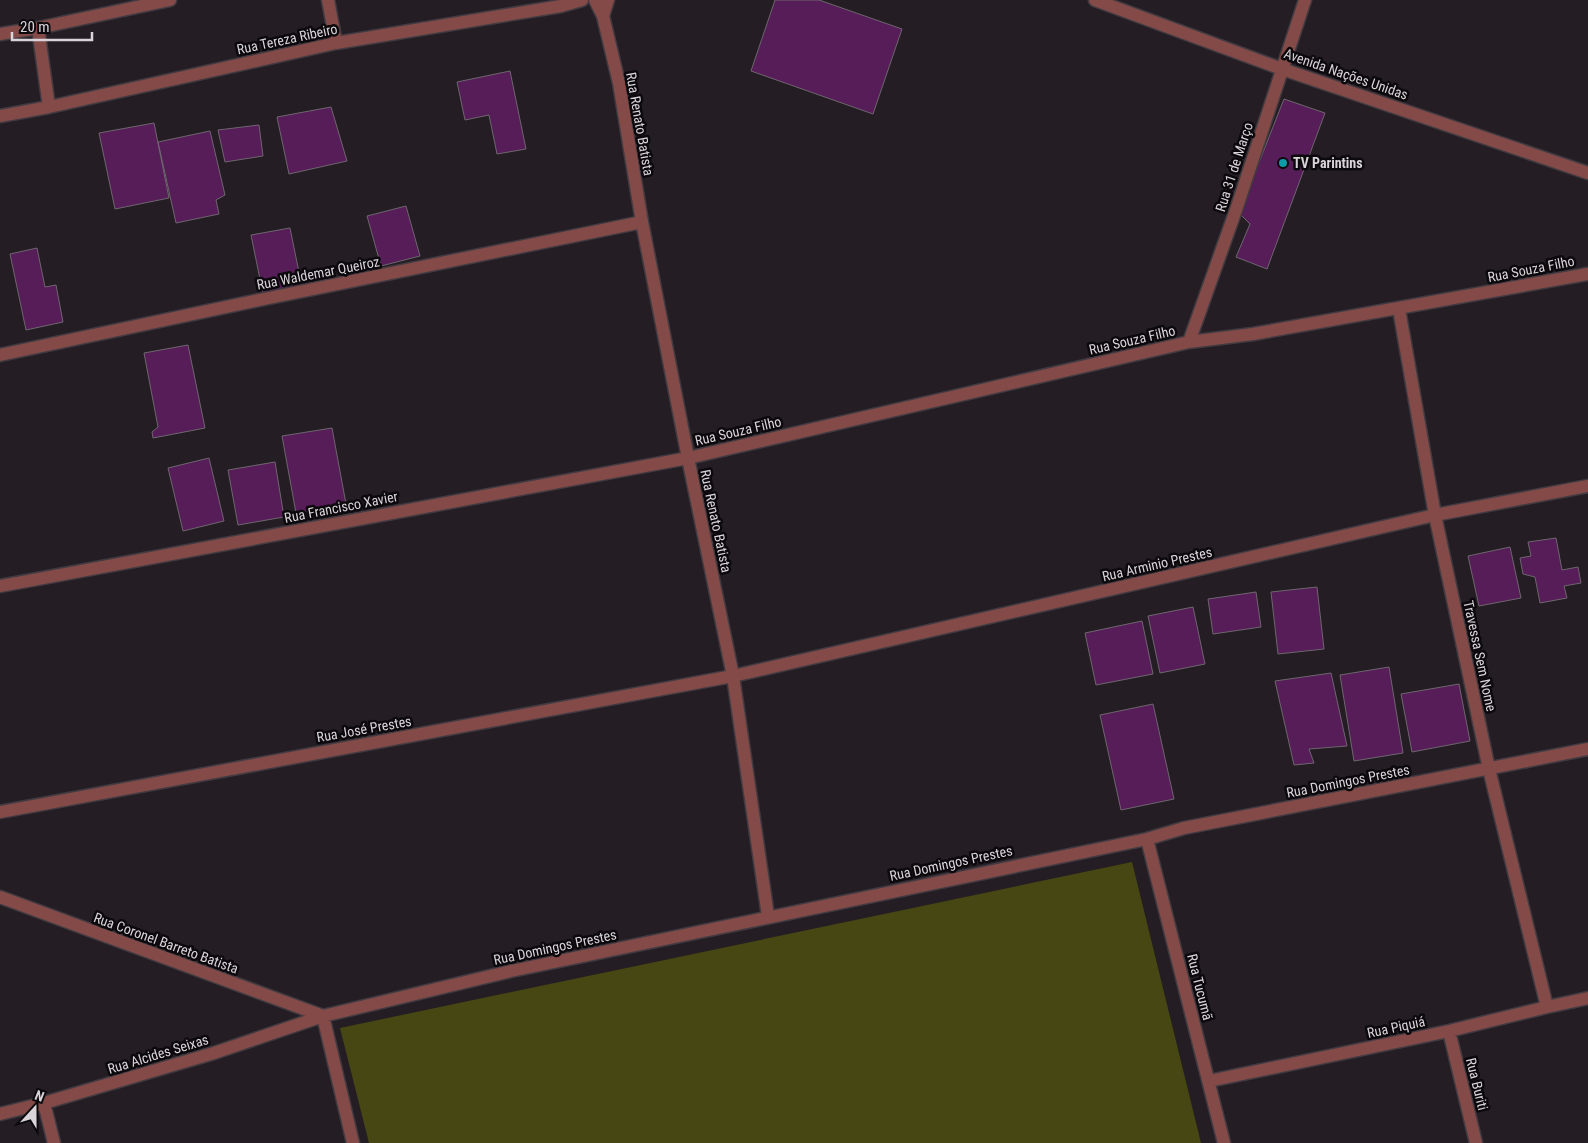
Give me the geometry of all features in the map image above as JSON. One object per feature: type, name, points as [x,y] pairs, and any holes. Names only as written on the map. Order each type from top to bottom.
[{"type":"street","points":[[0,34],[38,28],[170,0]]},
{"type":"street","points":[[328,0],[336,43]]},
{"type":"street","name":"Rua Tereza Ribeiro","points":[[0,116],[49,107],[336,43],[561,6],[582,0]]},
{"type":"street","name":"Rua Renato Batista","points":[[595,0],[604,16],[618,83],[642,222],[733,676],[768,916]]},
{"type":"street","name":"Rua Renato Batista","points":[[604,16],[608,0]]},
{"type":"street","name":"Avenida Nações Unidas","points":[[1095,0],[1282,69],[1588,174]]},
{"type":"street","name":"Rua 31 de Março","points":[[1189,342],[1237,207],[1305,0]]},
{"type":"street","points":[[38,28],[49,107]]},
{"type":"street","name":"Rua Waldemar Queiroz","points":[[0,355],[642,222]]},
{"type":"street","name":"Rua Souza Filho","points":[[688,458],[1189,342],[1253,334],[1588,274]]},
{"type":"street","name":"Travessa Sem Nome","points":[[1399,309],[1435,515],[1489,769],[1547,1006]]},
{"type":"street","name":"Rua Francisco Xavier","points":[[0,586],[688,458]]},
{"type":"street","name":"Rua Arminio Prestes","points":[[733,676],[1435,515],[1588,486]]},
{"type":"street","name":"Rua José Prestes","points":[[0,812],[733,676]]},
{"type":"street","name":"Rua Domingos Prestes","points":[[322,1016],[511,971],[1147,838],[1184,828],[1588,749]]},
{"type":"street","name":"Rua Tucumã","points":[[1147,838],[1224,1143]]},
{"type":"street","name":"Rua Coronel Barreto Batista","points":[[0,897],[322,1016]]},
{"type":"street","name":"Rua Piquiá","points":[[1209,1081],[1449,1031],[1547,1006],[1588,998]]},
{"type":"street","points":[[322,1016],[353,1143]]},
{"type":"street","name":"Rua Alcides Seixas","points":[[0,1114],[214,1053],[322,1016]]},
{"type":"street","name":"Rua Buriti","points":[[1449,1031],[1476,1143]]},
{"type":"street","points":[[44,1103],[54,1143]]},
{"type":"shaded area","points":[[1132,862],[1201,1143],[369,1143],[340,1028]]},
{"type":"building","points":[[775,0],[819,0],[902,29],[873,114],[751,71]]},
{"type":"building","points":[[510,71],[526,149],[497,154],[489,115],[465,120],[457,82]]},
{"type":"building","name":"TV Parintins","points":[[1284,99],[1325,113],[1267,269],[1236,257],[1250,224],[1239,213]]},
{"type":"building","points":[[331,107],[347,161],[289,174],[277,117]]},
{"type":"building","points":[[154,123],[169,198],[115,209],[99,133]]},
{"type":"building","points":[[259,125],[263,156],[225,162],[218,130]]},
{"type":"building","points":[[210,131],[225,195],[216,200],[219,214],[176,223],[158,142]]},
{"type":"building","points":[[406,206],[420,256],[381,266],[367,216]]},
{"type":"building","points":[[290,228],[303,292],[264,299],[251,235]]},
{"type":"building","points":[[37,248],[45,287],[56,285],[63,322],[26,330],[10,254]]},
{"type":"building","points":[[188,345],[205,428],[153,438],[152,432],[158,427],[144,353]]},
{"type":"building","points":[[332,428],[346,504],[296,513],[282,436]]},
{"type":"building","points":[[209,458],[224,521],[183,531],[168,468]]},
{"type":"building","points":[[275,462],[284,517],[238,525],[228,470]]},
{"type":"building","points":[[1556,538],[1562,570],[1578,567],[1581,583],[1564,586],[1567,598],[1540,603],[1535,577],[1523,574],[1520,558],[1531,556],[1528,542]]},
{"type":"building","points":[[1510,547],[1521,598],[1479,606],[1468,556]]},
{"type":"building","points":[[1317,587],[1324,649],[1278,654],[1271,592]]},
{"type":"building","points":[[1256,592],[1261,627],[1213,634],[1208,599]]},
{"type":"building","points":[[1193,607],[1205,664],[1160,673],[1148,616]]},
{"type":"building","points":[[1142,621],[1153,674],[1096,685],[1085,633]]},
{"type":"building","points":[[1389,667],[1403,753],[1354,761],[1340,675]]},
{"type":"building","points":[[1331,673],[1347,746],[1309,749],[1314,763],[1294,765],[1275,681]]},
{"type":"building","points":[[1459,684],[1470,741],[1412,752],[1401,694]]},
{"type":"building","points":[[1153,704],[1174,799],[1121,810],[1100,715]]},
{"type":"place","name":"TV Parintins","points":[[1283,163]]}]
